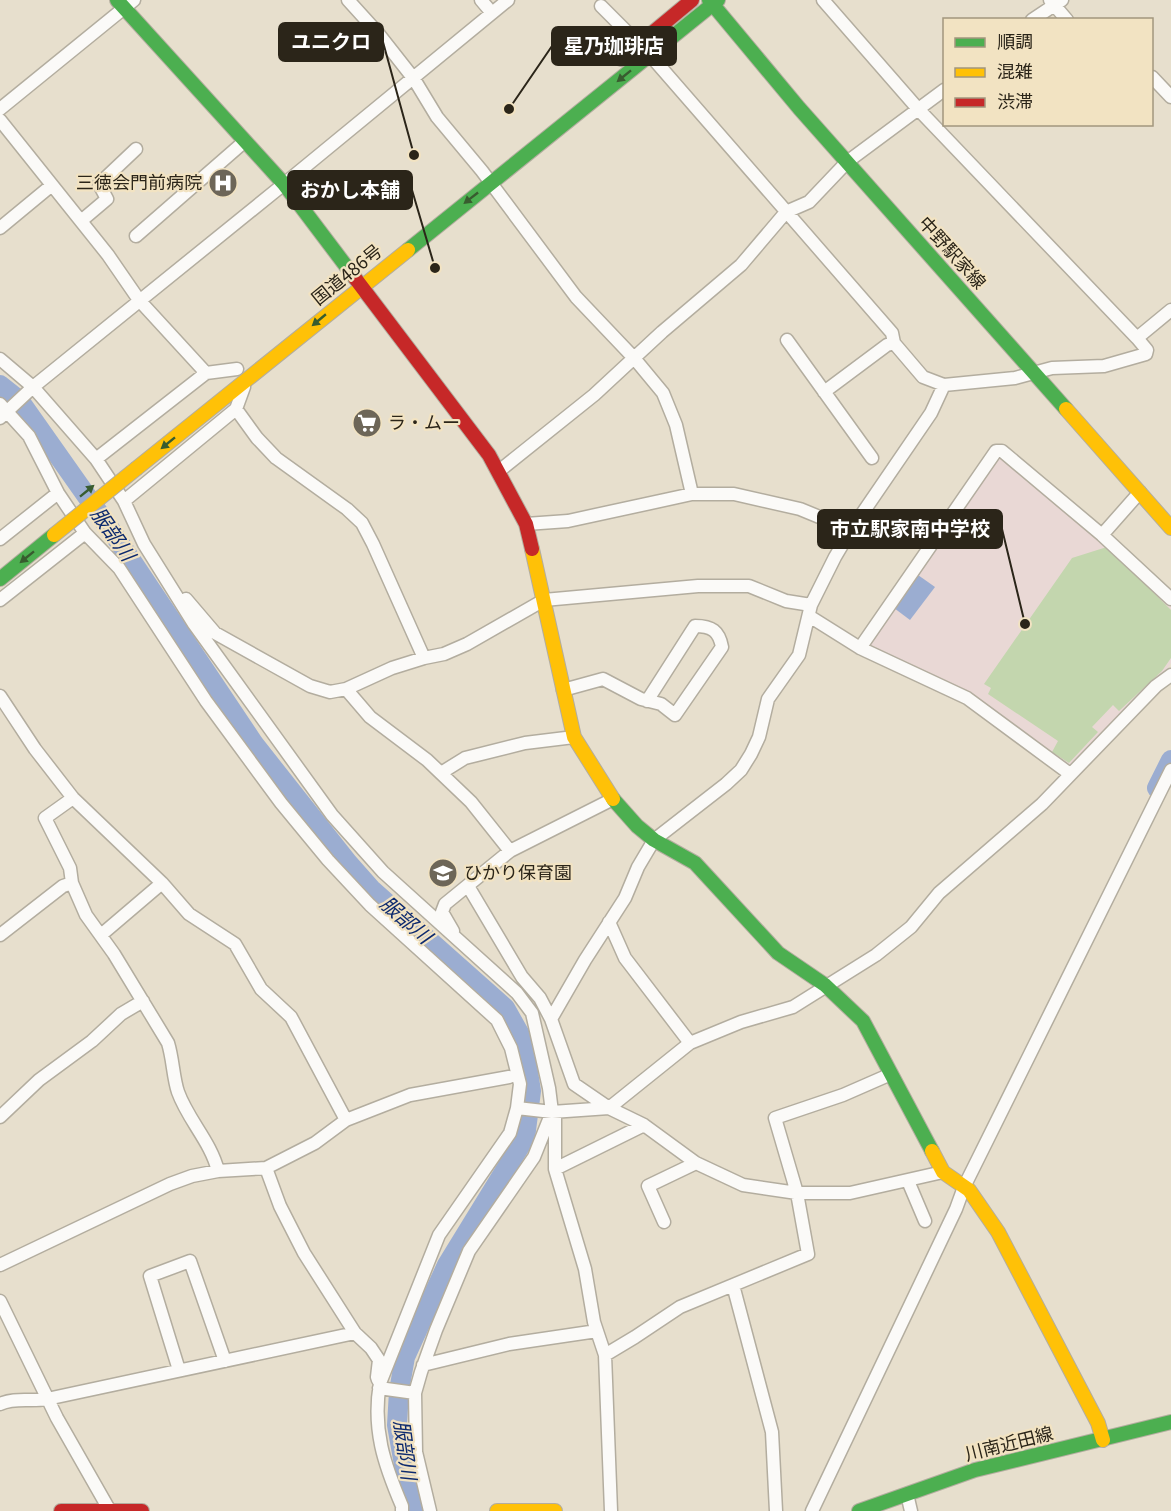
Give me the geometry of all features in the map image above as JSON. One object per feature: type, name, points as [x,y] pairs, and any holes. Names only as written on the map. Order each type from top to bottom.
[{"type":"main road","points":[[612,66],[692,0]]},
{"type":"main road","name":"国道486号","points":[[0,579],[50,530],[133,459],[247,380],[355,278],[490,183],[713,2]]},
{"type":"main road","name":"中野駅家線","points":[[713,2],[799,108],[1171,528]]},
{"type":"main road","points":[[125,3],[284,184],[499,471],[526,524],[574,737],[613,799],[637,826],[654,840],[695,863],[778,953],[825,986],[863,1021],[943,1172],[969,1190],[998,1232],[1098,1423],[1103,1440]]},
{"type":"main road","points":[[219,384],[242,365]]},
{"type":"main road","name":"国道486号","points":[[0,561],[50,530]]},
{"type":"main road","name":"川南近田線","points":[[860,1511],[975,1470],[1171,1422]]},
{"type":"main road","points":[[61,1511],[142,1511]]},
{"type":"main road","points":[[497,1511],[555,1511]]},
{"type":"street","points":[[348,0],[414,79],[437,117],[482,171],[576,297],[634,358],[663,393],[676,424],[692,494]]},
{"type":"street","points":[[482,0],[492,14]]},
{"type":"street","points":[[402,1511],[381,1446],[376,1405],[381,1386],[435,1244],[510,1133],[517,1108],[520,1084],[511,1048],[497,1020],[401,934],[328,860],[281,803],[206,701],[119,568],[85,533],[58,493],[29,435],[3,411],[414,79],[508,0]]},
{"type":"street","points":[[601,6],[650,55],[892,333],[894,343],[923,376],[944,385],[1015,378],[1033,371],[1052,368],[1104,366],[1146,354],[1147,350],[1137,338],[919,110],[823,0]]},
{"type":"street","points":[[1035,18],[1056,2],[1066,18]]},
{"type":"street","points":[[0,109],[125,3]]},
{"type":"street","points":[[1153,78],[1171,97]]},
{"type":"street","points":[[499,471],[594,395],[662,332],[741,265],[786,212],[809,202],[847,162],[943,92]]},
{"type":"street","points":[[0,120],[108,255],[140,300],[206,373]]},
{"type":"street","points":[[136,236],[245,141]]},
{"type":"street","points":[[81,221],[107,199],[99,184],[136,149]]},
{"type":"street","points":[[0,228],[52,185]]},
{"type":"street","points":[[1137,338],[1171,310]]},
{"type":"street","points":[[787,340],[872,458]]},
{"type":"street","points":[[824,392],[887,345],[894,343]]},
{"type":"street","points":[[0,359],[33,387],[96,459],[124,501],[144,544],[170,586],[332,816],[383,872],[517,993],[532,1013],[549,1089],[549,1112],[534,1157],[469,1251],[413,1392],[416,1452],[430,1511]]},
{"type":"street","points":[[96,459],[206,373],[242,365]]},
{"type":"street","points":[[124,501],[236,409],[247,380]]},
{"type":"street","points":[[551,1019],[625,898],[638,867],[654,840],[741,770],[759,736],[768,699],[799,655],[810,611],[851,530],[931,413],[944,385]]},
{"type":"street","points":[[236,409],[256,438],[276,458],[347,509],[362,524],[424,658]]},
{"type":"street","points":[[860,648],[996,451],[1002,451],[1102,534],[1171,599]]},
{"type":"street","points":[[1102,534],[1140,492]]},
{"type":"street","points":[[0,539],[58,493]]},
{"type":"street","points":[[526,524],[568,521],[692,494],[734,495],[800,509],[851,530]]},
{"type":"street","points":[[0,600],[85,533]]},
{"type":"street","points":[[170,586],[173,584],[215,633],[310,686],[330,692],[346,689],[392,668],[444,654],[467,644],[544,600],[698,586],[749,586],[810,611],[860,648],[967,698],[1070,774]]},
{"type":"street","points":[[563,690],[603,679],[647,701],[661,704],[675,715],[723,647],[720,636],[707,626],[695,626],[647,701]]},
{"type":"street","points":[[517,1108],[549,1112],[609,1108],[690,1042],[741,1022],[793,1007],[876,955],[911,927],[939,893],[1042,804],[1156,686],[1171,675]]},
{"type":"street","points":[[346,689],[370,717],[427,760],[471,802],[510,851]]},
{"type":"street","points":[[0,696],[35,749],[73,798],[162,883],[189,914],[235,944],[261,989],[291,1017],[346,1120]]},
{"type":"street","points":[[441,773],[465,758],[525,743],[574,737]]},
{"type":"street","points":[[812,1511],[956,1209],[964,1187],[1171,770]]},
{"type":"street","points":[[73,798],[45,818],[70,868],[72,883],[86,915],[168,1042],[178,1091],[207,1144],[218,1172]]},
{"type":"street","points":[[459,941],[442,912],[445,904],[510,851],[613,799]]},
{"type":"street","points":[[0,935],[63,886],[72,883]]},
{"type":"street","points":[[101,935],[162,883]]},
{"type":"street","points":[[468,885],[522,977],[540,998],[551,1019],[574,1084],[609,1108],[644,1125],[696,1163],[743,1185],[797,1193],[850,1193],[943,1172]]},
{"type":"street","points":[[609,922],[625,958],[690,1042]]},
{"type":"street","points":[[0,1117],[39,1080],[92,1041],[121,1014],[143,1001]]},
{"type":"street","points":[[511,1048],[509,1053],[510,1077],[514,1084],[517,1108]]},
{"type":"street","points":[[605,1355],[680,1307],[808,1254],[797,1193],[775,1118],[843,1095],[891,1074]]},
{"type":"street","points":[[0,1265],[170,1184],[192,1176],[266,1168],[315,1143],[346,1120],[410,1095],[510,1077]]},
{"type":"street","points":[[549,1112],[555,1118],[555,1169],[585,1269],[597,1331],[605,1355],[611,1511]]},
{"type":"street","points":[[555,1169],[644,1125]]},
{"type":"street","points":[[664,1222],[648,1186],[696,1163]]},
{"type":"street","points":[[266,1168],[280,1206],[304,1253],[355,1333],[371,1348],[379,1360],[377,1377],[381,1386]]},
{"type":"street","points":[[908,1181],[925,1221]]},
{"type":"street","points":[[179,1371],[150,1276],[190,1261],[225,1360]]},
{"type":"street","points":[[733,1285],[772,1432],[776,1511]]},
{"type":"street","points":[[0,1301],[47,1399],[110,1510]]},
{"type":"street","points":[[423,1365],[509,1344],[597,1331]]},
{"type":"street","points":[[0,1404],[9,1400],[47,1399],[355,1333]]},
{"type":"street","points":[[381,1386],[413,1392]]},
{"type":"street","points":[[907,1494],[911,1511]]},
{"type":"shaded area","points":[[1004,457],[1143,578],[1171,607],[1171,663],[1165,672],[1152,681],[1069,767],[869,646],[867,642],[998,458]]},
{"type":"green space","points":[[1110,546],[1143,574],[1140,579],[1171,610],[1171,658],[1162,671],[1119,711],[1113,705],[1092,727],[1098,732],[1069,763],[1052,752],[1058,741],[988,694],[991,688],[984,684],[1072,558]]},
{"type":"water","points":[[918,575],[935,587],[910,620],[894,608]]},
{"type":"waterway","name":"服部川","points":[[0,385],[19,400],[117,539],[254,744],[348,863],[371,889],[505,1008],[523,1040],[531,1091],[525,1138],[447,1265],[405,1357],[399,1391],[397,1425],[414,1511]]},
{"type":"waterway","points":[[1157,788],[1171,760]]},
{"type":"traffic: fast","points":[[117,0],[284,184],[355,278]]},
{"type":"traffic: fast","points":[[709,0],[799,108],[1066,409]]},
{"type":"traffic: fast","points":[[408,250],[718,0]]},
{"type":"traffic: fast","points":[[0,579],[54,535]]},
{"type":"traffic: fast","points":[[613,799],[637,826],[654,840],[695,863],[778,953],[825,985],[863,1021],[932,1151]]},
{"type":"traffic: fast","points":[[859,1511],[975,1470],[1171,1422]]},
{"type":"traffic: slow","points":[[137,468],[408,250]]},
{"type":"traffic: slow","points":[[1066,409],[1171,528]]},
{"type":"traffic: slow","points":[[54,535],[137,468]]},
{"type":"traffic: slow","points":[[532,549],[574,737],[613,799]]},
{"type":"traffic: slow","points":[[932,1151],[943,1172],[969,1190],[998,1232],[1098,1423],[1103,1440]]},
{"type":"traffic: slow","points":[[497,1511],[555,1511]]},
{"type":"traffic: jam","points":[[621,59],[692,0]]},
{"type":"traffic: jam","points":[[355,278],[489,455],[526,524],[532,549]]},
{"type":"traffic: jam","points":[[61,1511],[142,1511]]},
{"type":"place","name":"星乃珈琲店","points":[[509,109]]},
{"type":"place","name":"ユニクロ","points":[[414,155]]},
{"type":"place","name":"三徳会門前病院","points":[[223,183]]},
{"type":"place","name":"おかし本舗","points":[[435,268]]},
{"type":"place","name":"ラ・ムー","points":[[367,423]]},
{"type":"place","name":"市立駅家南中学校","points":[[1025,624]]},
{"type":"place","name":"ひかり保育園","points":[[443,873]]}]
